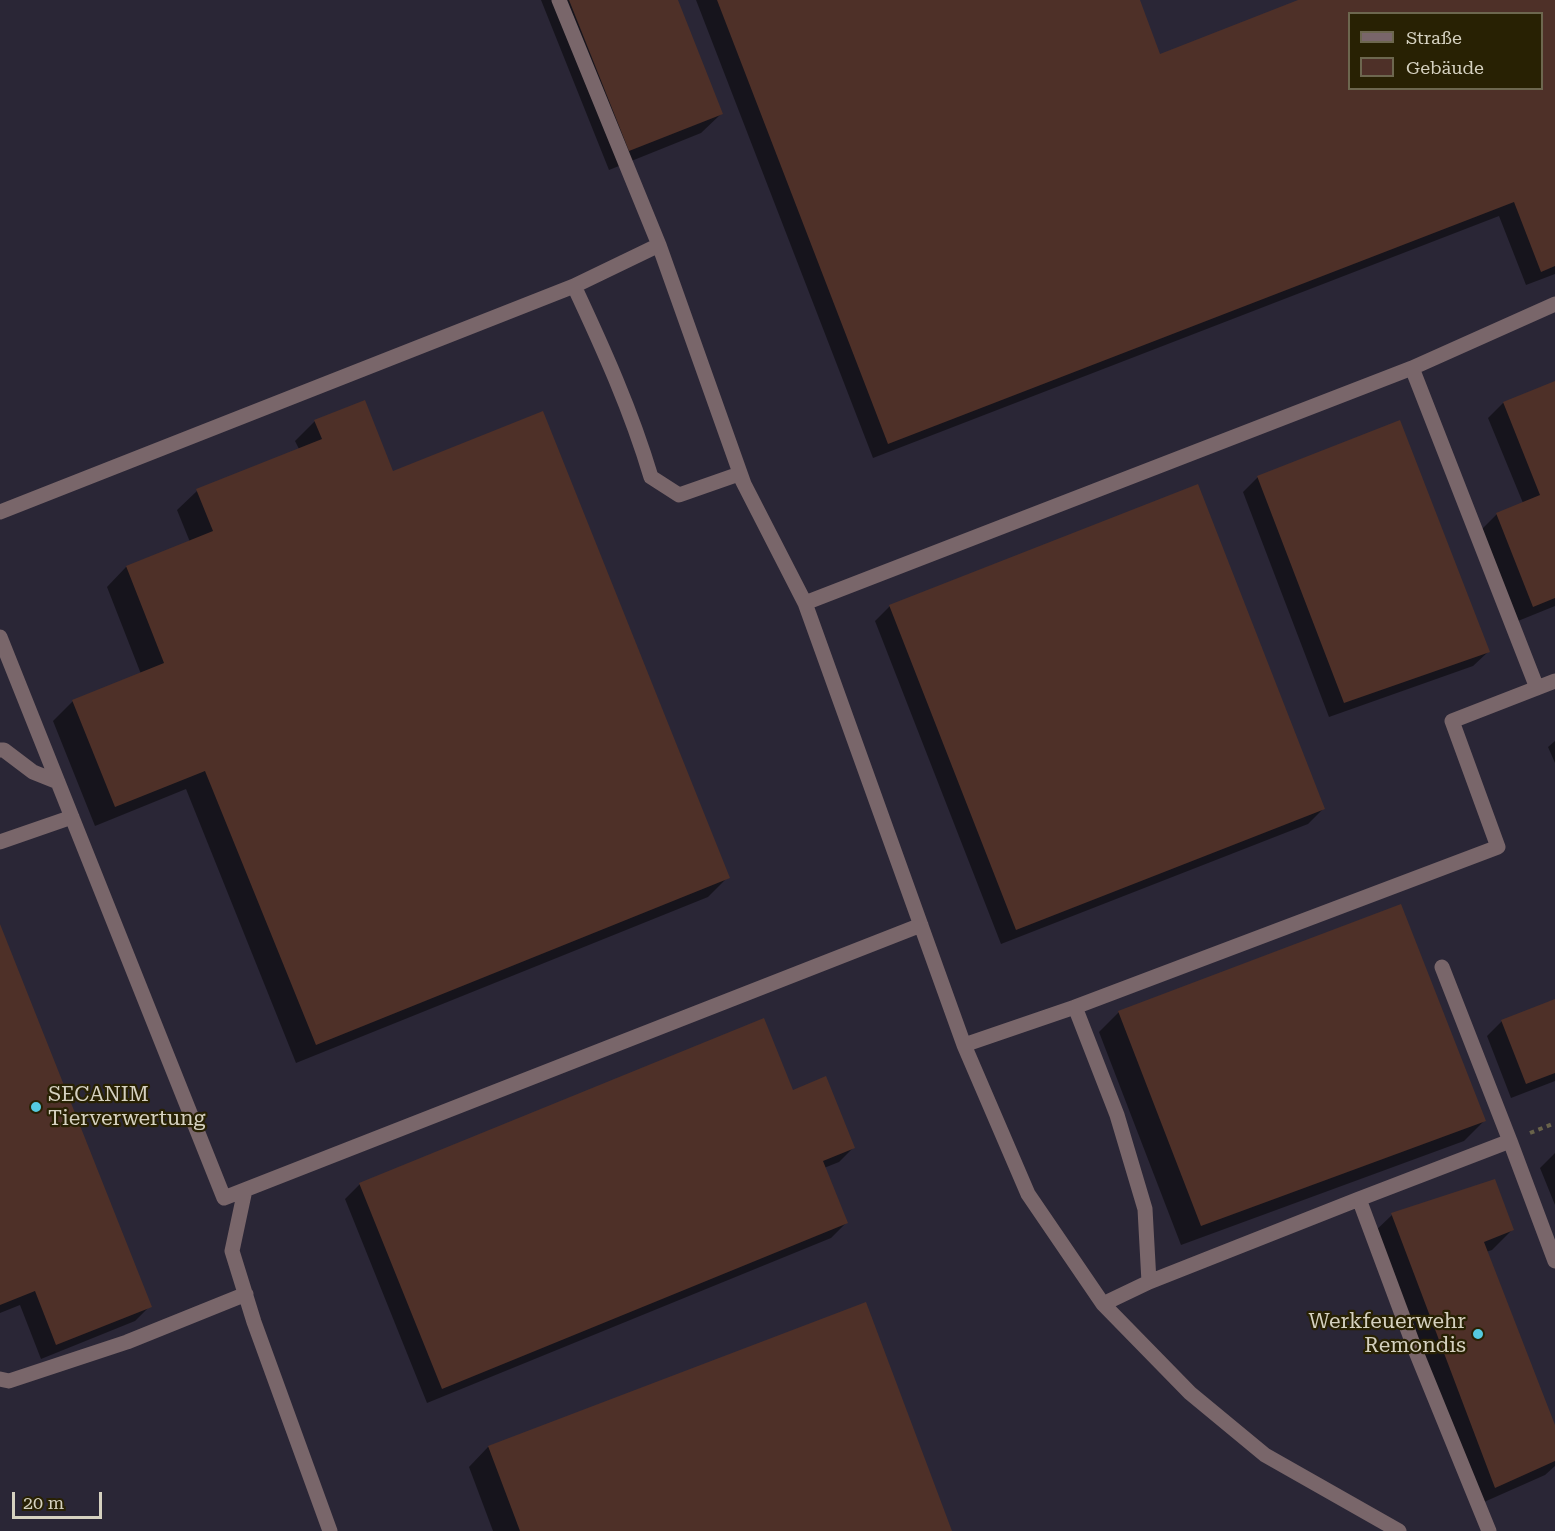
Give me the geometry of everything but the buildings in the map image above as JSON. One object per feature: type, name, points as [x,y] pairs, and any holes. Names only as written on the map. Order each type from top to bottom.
[{"type":"lane","points":[[559,0],[658,245],[744,484]]},
{"type":"lane","points":[[0,512],[574,286],[658,245]]},
{"type":"lane","points":[[574,286],[638,432],[651,477],[679,495],[739,474],[805,603],[964,1045],[1028,1194],[1103,1304],[1190,1393],[1265,1455],[1386,1527],[1399,1531]]},
{"type":"lane","points":[[805,603],[1412,368],[1555,304]]},
{"type":"lane","points":[[1412,368],[1537,688]]},
{"type":"lane","points":[[0,637],[224,1198],[921,925]]},
{"type":"lane","points":[[964,1045],[1075,1007],[1498,847],[1452,721],[1555,681]]},
{"type":"lane","points":[[0,750],[4,750],[33,772],[58,782]]},
{"type":"lane","points":[[0,842],[72,817]]},
{"type":"lane","points":[[1442,967],[1555,1261]]},
{"type":"lane","points":[[1075,1007],[1117,1115],[1145,1209],[1149,1282]]},
{"type":"lane","points":[[1103,1304],[1149,1282],[1510,1142]]},
{"type":"lane","points":[[245,1190],[232,1251],[330,1531]]},
{"type":"lane","points":[[1359,1200],[1416,1352],[1489,1531]]},
{"type":"lane","points":[[0,1379],[9,1381],[128,1342],[246,1294]]},
{"type":"shaded area","points":[[0,0],[1555,0],[1555,1531],[0,1531]]},
{"type":"place","name":"SECANIM Tierverwertung","points":[[36,1107]]},
{"type":"place","name":"Werkfeuerwehr Remondis","points":[[1478,1334]]}]
